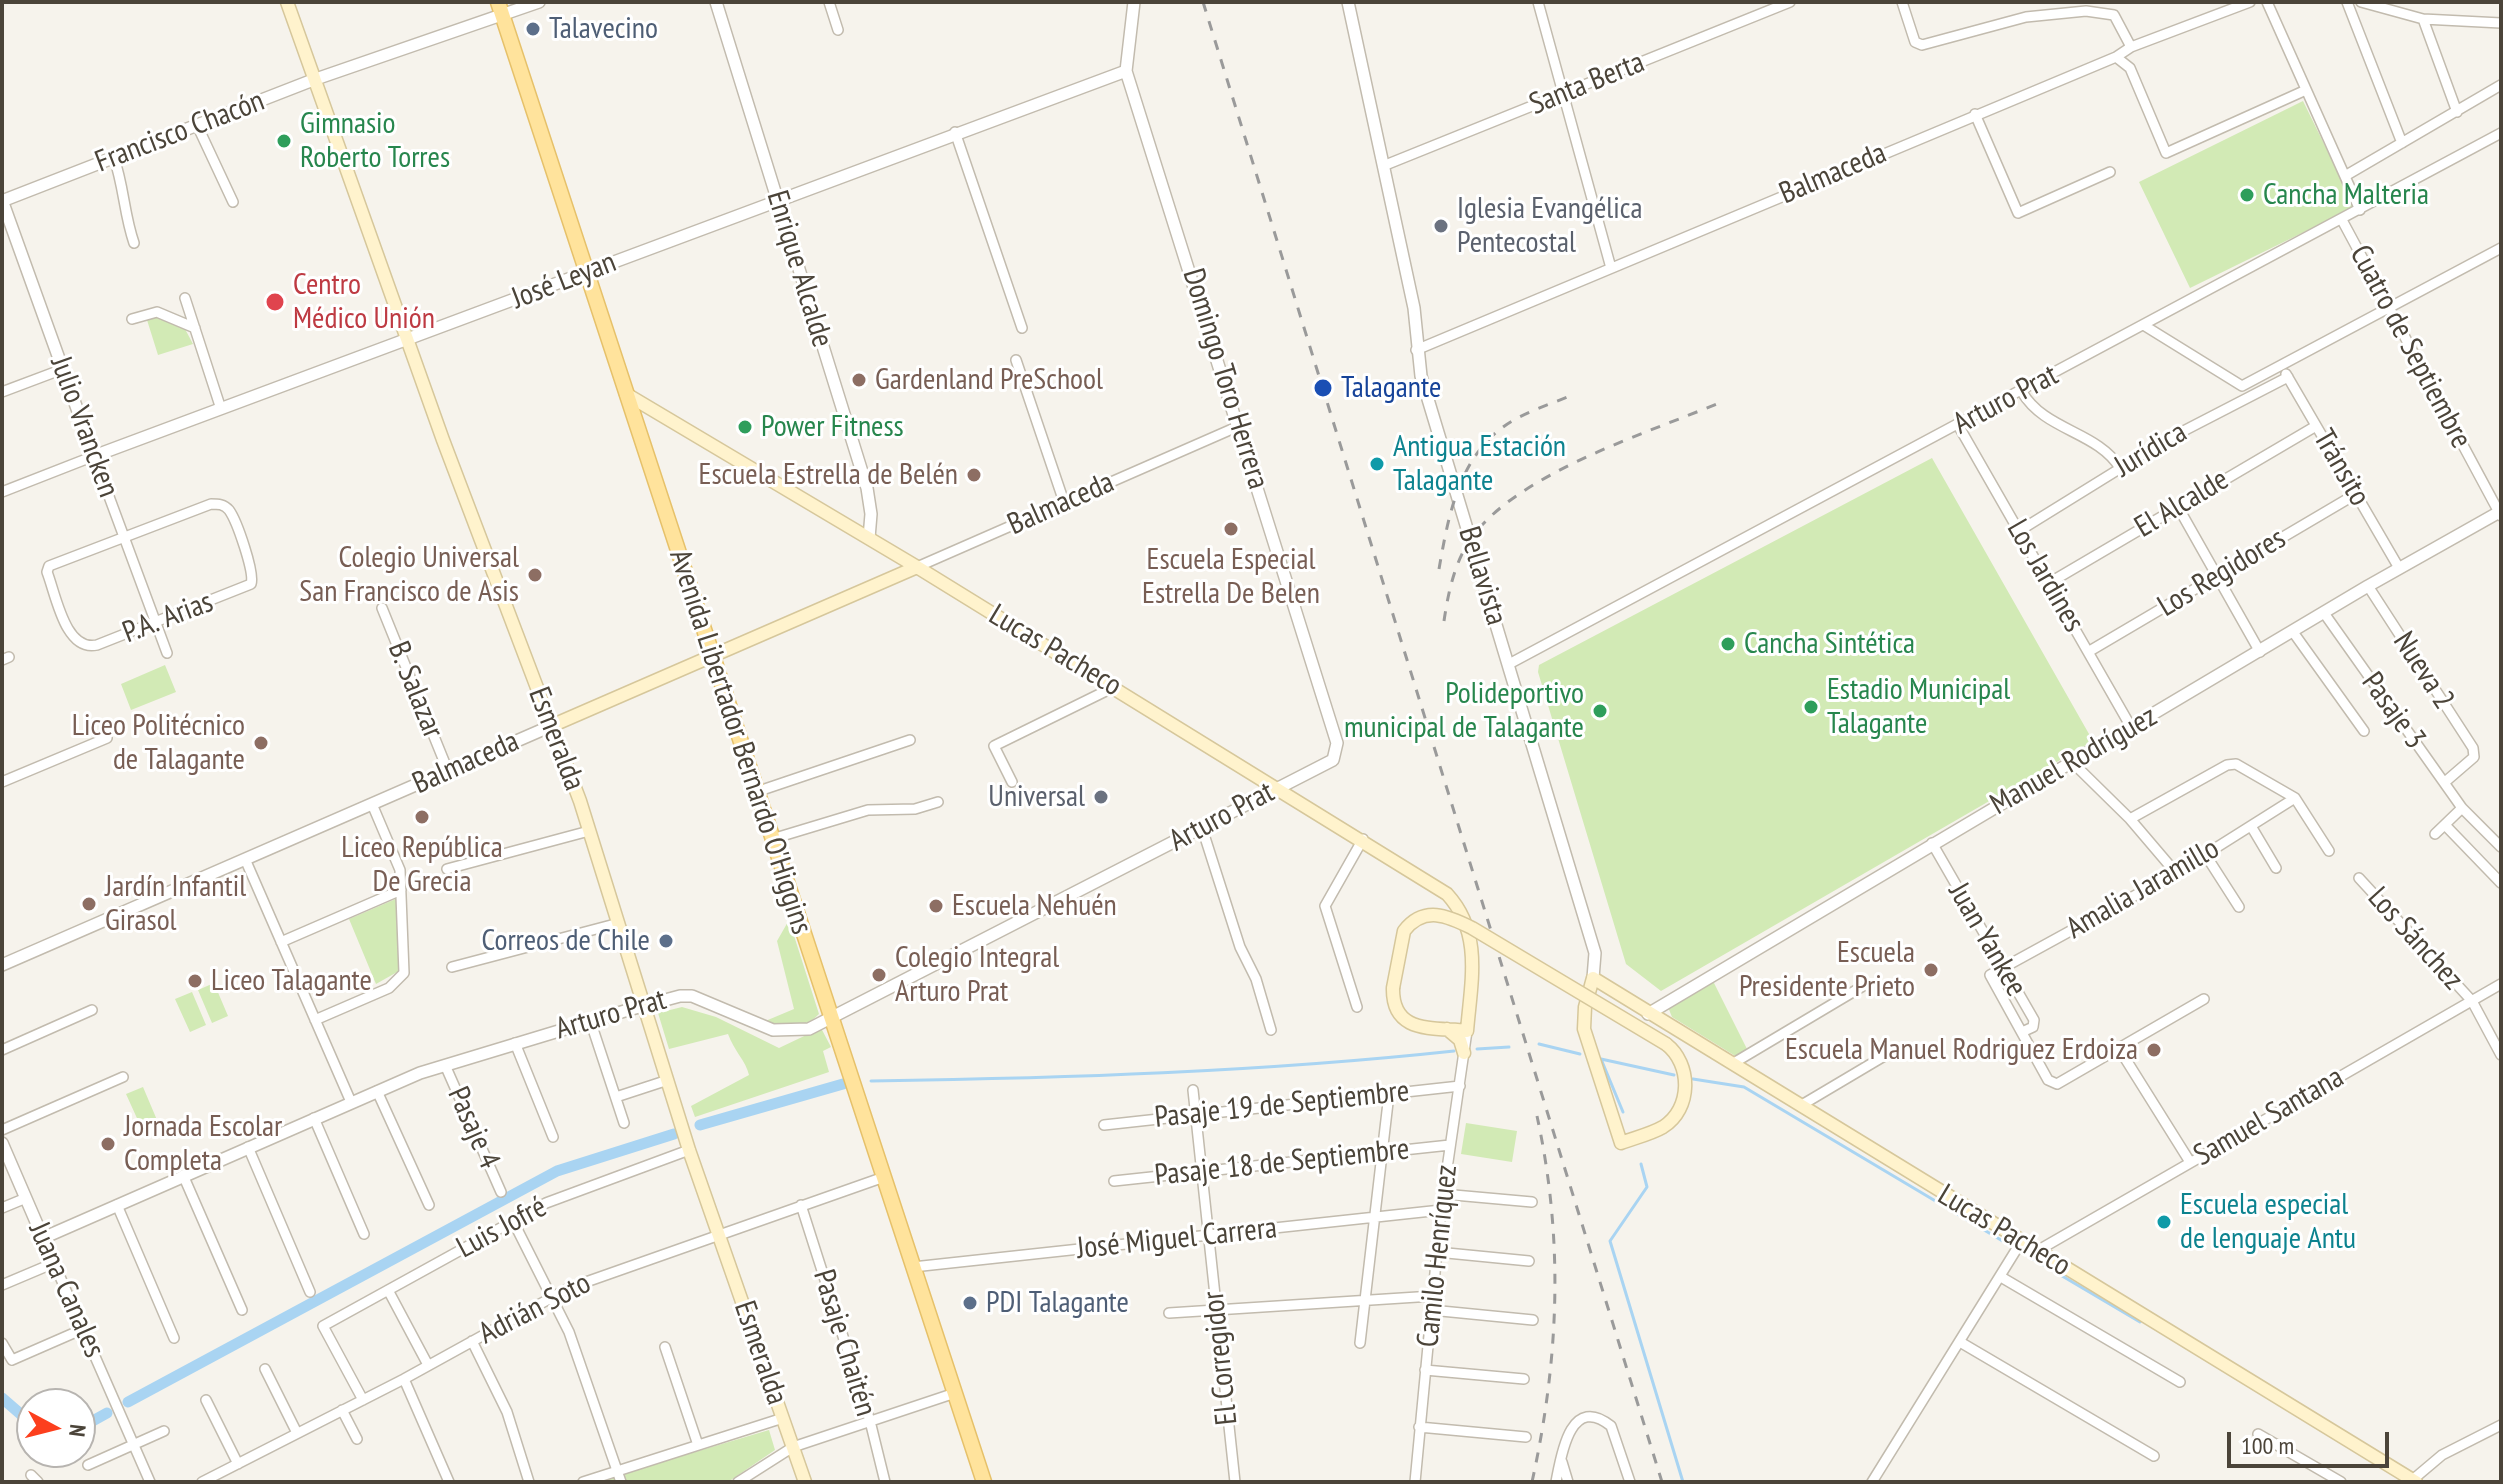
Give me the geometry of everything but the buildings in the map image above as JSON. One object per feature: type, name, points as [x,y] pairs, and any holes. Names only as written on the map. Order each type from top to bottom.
[{"type":"main road","name":"Esmeralda","points":[[287,2],[589,831],[689,1150],[805,1482]]},
{"type":"main road","name":"Avenida Libertador Bernardo O'Higgins","points":[[500,9],[984,1482]]},
{"type":"main road","name":"Lucas Pacheco","points":[[626,394],[917,567],[1363,839],[1447,894],[1460,910],[1473,948],[1467,1031]]},
{"type":"main road","name":"Balmaceda","points":[[551,726],[917,567]]},
{"type":"main road","name":"Bellavista","points":[[1447,1029],[1424,1027],[1402,1019],[1393,1003],[1404,931],[1422,916],[1440,914],[1472,928],[1666,1044],[1683,1067],[1685,1085],[1680,1108],[1663,1127],[1621,1143],[1584,1029],[1585,1007],[1593,978]]},
{"type":"main road","name":"Lucas Pacheco","points":[[1593,978],[2413,1481]]},
{"type":"main road","points":[[1447,1029],[1469,1010]]},
{"type":"main road","points":[[1447,1029],[1467,1031]]},
{"type":"main road","points":[[1447,1029],[1460,1040],[1464,1053]]},
{"type":"street","name":"Francisco Chacón","points":[[2,200],[500,9],[539,2]]},
{"type":"street","name":"Enrique Alcalde","points":[[716,2],[867,488],[871,514],[869,538]]},
{"type":"street","points":[[829,2],[838,30]]},
{"type":"street","name":"Domingo Toro Herrera","points":[[1134,2],[1126,71],[1337,743],[1337,754]]},
{"type":"street","name":"Bellavista","points":[[1348,2],[1414,308],[1416,350],[1595,953],[1593,978]]},
{"type":"street","points":[[1538,2],[1611,268]]},
{"type":"street","name":"Santa Berta","points":[[1383,166],[1790,2]]},
{"type":"street","points":[[1902,2],[1915,42],[1932,45],[2026,17],[2097,11],[2114,15],[2131,47]]},
{"type":"street","name":"Balmaceda","points":[[1416,350],[2116,57],[2131,47],[2250,2]]},
{"type":"street","points":[[2267,2],[2360,210]]},
{"type":"street","points":[[2347,2],[2402,143]]},
{"type":"street","points":[[2361,2],[2423,19],[2501,23]]},
{"type":"street","points":[[2423,19],[2457,112]]},
{"type":"street","points":[[2116,57],[2130,68],[2166,153],[2306,90]]},
{"type":"street","name":"José Leyan","points":[[2,492],[955,132],[1126,71]]},
{"type":"street","points":[[2345,176],[2501,85]]},
{"type":"street","points":[[1975,114],[2018,213],[2110,172]]},
{"type":"street","points":[[197,125],[233,202]]},
{"type":"street","points":[[955,132],[1022,328]]},
{"type":"street","name":"Arturo Prat","points":[[1509,664],[2501,133]]},
{"type":"street","points":[[114,158],[123,184],[123,209],[134,243]]},
{"type":"street","name":"Julio Vrancken","points":[[2,200],[167,653]]},
{"type":"street","name":"Cuatro de Septiembre","points":[[2342,220],[2387,309],[2500,513]]},
{"type":"street","points":[[2145,326],[2242,386],[2285,372],[2387,309],[2501,248]]},
{"type":"street","points":[[185,298],[221,409]]},
{"type":"street","points":[[132,319],[157,312],[195,328]]},
{"type":"street","points":[[1016,360],[1064,502]]},
{"type":"street","points":[[2,392],[63,369]]},
{"type":"street","name":"Tránsito","points":[[2285,372],[2399,568]]},
{"type":"street","name":"Jurídica","points":[[2019,531],[2166,440],[2285,372]]},
{"type":"street","points":[[2022,392],[2036,412],[2106,450],[2120,468]]},
{"type":"street","name":"Los Jardines","points":[[1958,425],[2131,727]]},
{"type":"street","name":"Balmaceda","points":[[917,567],[1239,426]]},
{"type":"street","name":"El Alcalde","points":[[2049,583],[2316,426]]},
{"type":"street","name":"Los Regidores","points":[[2088,652],[2356,494]]},
{"type":"street","name":"P.A. Arias","points":[[211,504],[222,505],[230,513],[253,572],[252,581],[245,588],[97,645],[81,645],[69,631],[48,568],[124,536],[211,504]]},
{"type":"street","points":[[2178,507],[2260,652]]},
{"type":"street","name":"Manuel Rodríguez","points":[[1648,1014],[2368,586],[2500,513]]},
{"type":"street","name":"Nueva 2","points":[[2368,586],[2473,748],[2474,757],[2445,782]]},
{"type":"street","name":"B. Salazar","points":[[382,608],[448,771]]},
{"type":"street","name":"Pasaje 3","points":[[2324,613],[2462,808],[2485,835],[2501,847]]},
{"type":"street","points":[[2293,632],[2364,731]]},
{"type":"street","points":[[1012,782],[994,746],[1114,687]]},
{"type":"street","name":"Balmaceda","points":[[2,965],[551,726]]},
{"type":"street","points":[[2,782],[107,738]]},
{"type":"street","points":[[756,792],[910,740]]},
{"type":"street","name":"Arturo Prat","points":[[43,1238],[377,1091],[445,1065],[644,1005],[692,996],[787,1032],[801,1031],[832,1020],[1330,761],[1337,754]]},
{"type":"street","points":[[2072,762],[2130,819],[2176,873]]},
{"type":"street","points":[[2130,819],[2232,764],[2241,765],[2295,798],[2329,851]]},
{"type":"street","name":"Amalia Jaramillo","points":[[2022,1032],[1990,975],[2176,873],[2295,798]]},
{"type":"street","points":[[772,839],[868,810],[915,809],[938,802]]},
{"type":"street","points":[[315,1020],[389,988],[402,977],[401,890],[397,856],[372,804]]},
{"type":"street","points":[[2435,834],[2462,808]]},
{"type":"street","points":[[2445,825],[2501,883]]},
{"type":"street","points":[[2251,826],[2276,868]]},
{"type":"street","points":[[1202,828],[1240,947],[1256,979],[1271,1030]]},
{"type":"street","points":[[447,869],[589,831]]},
{"type":"street","points":[[2471,850],[2485,835]]},
{"type":"street","points":[[1357,1007],[1325,906],[1363,839]]},
{"type":"street","name":"Juan Yankee","points":[[1932,843],[2002,970],[2035,1022],[2033,1027],[2022,1032]]},
{"type":"street","points":[[2205,854],[2239,907]]},
{"type":"street","points":[[245,859],[351,1102]]},
{"type":"street","name":"Los Sánchez","points":[[2359,878],[2472,1001],[2501,1055]]},
{"type":"street","points":[[281,942],[401,890]]},
{"type":"street","points":[[452,967],[619,923]]},
{"type":"street","name":"Samuel Santana","points":[[2037,1251],[2501,984]]},
{"type":"street","points":[[1732,1064],[1863,986]]},
{"type":"street","points":[[2022,1032],[2048,1080],[2060,1084],[2204,999]]},
{"type":"street","points":[[2,1050],[92,1010]]},
{"type":"street","points":[[590,1020],[624,1123]]},
{"type":"street","name":"Camilo Henríquez","points":[[1415,1482],[1441,1210],[1467,1031]]},
{"type":"street","points":[[515,1043],[553,1137]]},
{"type":"street","points":[[2118,1047],[2190,1162]]},
{"type":"street","points":[[1800,1106],[1891,1052]]},
{"type":"street","name":"Pasaje 4","points":[[445,1065],[501,1192]]},
{"type":"street","points":[[2,1130],[123,1077]]},
{"type":"street","points":[[616,1097],[668,1080]]},
{"type":"street","name":"Pasaje 19 de Septiembre","points":[[1104,1125],[1460,1086]]},
{"type":"street","name":"El Corregidor","points":[[1193,1090],[1235,1482]]},
{"type":"street","points":[[377,1091],[429,1205]]},
{"type":"street","points":[[1360,1343],[1389,1094]]},
{"type":"street","points":[[314,1118],[364,1234]]},
{"type":"street","name":"Juana Canales","points":[[2,1143],[150,1482]]},
{"type":"street","name":"Pasaje 18 de Septiembre","points":[[1114,1181],[1450,1145]]},
{"type":"street","points":[[248,1147],[310,1292]]},
{"type":"street","name":"Luis Jofré","points":[[363,1400],[323,1326],[513,1221],[573,1192],[689,1150]]},
{"type":"street","points":[[183,1175],[242,1310]]},
{"type":"street","name":"Adrián Soto","points":[[202,1482],[593,1278],[884,1177]]},
{"type":"street","points":[[1443,1194],[1532,1202]]},
{"type":"street","points":[[2,1208],[26,1198]]},
{"type":"street","points":[[117,1205],[174,1338]]},
{"type":"street","name":"Pasaje Chaitén","points":[[801,1205],[870,1421],[885,1482]]},
{"type":"street","name":"José Miguel Carrera","points":[[913,1267],[1441,1210]]},
{"type":"street","points":[[513,1221],[577,1350],[621,1482]]},
{"type":"street","points":[[1872,1482],[2021,1242]]},
{"type":"street","points":[[1437,1252],[1529,1261]]},
{"type":"street","points":[[2,1285],[54,1263]]},
{"type":"street","points":[[2001,1277],[2180,1382]]},
{"type":"street","points":[[388,1290],[428,1365]]},
{"type":"street","points":[[1169,1313],[1433,1296]]},
{"type":"street","points":[[1431,1310],[1533,1320]]},
{"type":"street","points":[[2,1343],[12,1360],[83,1329]]},
{"type":"street","points":[[472,1341],[504,1405],[529,1482]]},
{"type":"street","points":[[1960,1342],[2154,1456]]},
{"type":"street","points":[[665,1347],[698,1445]]},
{"type":"street","points":[[265,1369],[297,1433]]},
{"type":"street","points":[[1425,1370],[1524,1379]]},
{"type":"street","points":[[404,1379],[444,1481]]},
{"type":"street","points":[[738,1482],[793,1447],[955,1393]]},
{"type":"street","points":[[206,1400],[238,1464]]},
{"type":"street","points":[[342,1410],[357,1439]]},
{"type":"street","points":[[583,1482],[783,1418]]},
{"type":"street","points":[[1556,1482],[1565,1436],[1577,1423],[1602,1420],[1610,1424],[1615,1435],[1630,1482]]},
{"type":"street","points":[[2413,1481],[2442,1455],[2501,1425]]},
{"type":"street","points":[[1419,1427],[1526,1437]]},
{"type":"street","points":[[96,1461],[164,1431]]},
{"type":"street","points":[[2258,1434],[2341,1482]]},
{"type":"street","points":[[1560,1458],[1568,1482]]},
{"type":"green space","name":"Cancha Malteria","points":[[2303,101],[2355,207],[2190,288],[2139,182]]},
{"type":"green space","points":[[157,316],[185,329],[193,344],[158,355],[147,320]]},
{"type":"green space","name":"Estadio Municipal Talagante","points":[[1932,458],[2093,741],[1661,991],[1626,964],[1538,672],[1539,665]]},
{"type":"green space","points":[[165,665],[176,692],[131,710],[121,684]]},
{"type":"green space","points":[[398,898],[399,971],[376,984],[349,919]]},
{"type":"green space","points":[[789,920],[819,1014],[807,1023],[785,1026],[763,1022],[794,1009],[777,941]]},
{"type":"green space","points":[[1712,979],[1747,1049],[1737,1057],[1672,1017],[1668,1007]]},
{"type":"green space","points":[[214,983],[228,1016],[212,1023],[198,990]]},
{"type":"green space","points":[[192,992],[206,1025],[190,1032],[175,999]]},
{"type":"green space","points":[[682,1007],[716,1017],[779,1048],[821,1028],[831,1047],[823,1051],[829,1072],[695,1117],[691,1106],[749,1075],[728,1034],[669,1049],[658,1013]]},
{"type":"green space","points":[[143,1087],[157,1120],[141,1127],[126,1094]]},
{"type":"green space","points":[[1466,1123],[1517,1131],[1512,1162],[1461,1154]]},
{"type":"green space","points":[[769,1430],[775,1450],[728,1482],[594,1482]]},
{"type":"waterway","points":[[1539,1044],[1580,1054]]},
{"type":"waterway","points":[[1477,1049],[1509,1047]]},
{"type":"waterway","points":[[871,1081],[1163,1073],[1454,1051]]},
{"type":"waterway","points":[[1601,1059],[1674,1075]]},
{"type":"waterway","points":[[1601,1059],[1623,1112]]},
{"type":"waterway","points":[[1693,1079],[1744,1087],[2011,1246]]},
{"type":"waterway","points":[[700,1125],[843,1084]]},
{"type":"waterway","points":[[128,1402],[557,1171],[674,1134]]},
{"type":"waterway","points":[[1641,1164],[1647,1187],[1610,1241],[1683,1482]]},
{"type":"waterway","points":[[2030,1257],[2140,1322]]},
{"type":"waterway","points":[[2,1398],[16,1410]]},
{"type":"waterway","points":[[96,1419],[107,1413]]},
{"type":"railway","points":[[1203,2],[1662,1482]]},
{"type":"railway","points":[[1439,569],[1451,510],[1475,456],[1488,440],[1510,422],[1570,396]]},
{"type":"railway","points":[[1444,621],[1452,579],[1464,549],[1491,516],[1517,495],[1584,458],[1719,403]]},
{"type":"railway","points":[[1532,1482],[1548,1390],[1555,1299],[1551,1208],[1537,1116]]},
{"type":"place","name":"Talavecino","points":[[533,29]]},
{"type":"place","name":"Gimnasio Roberto Torres","points":[[284,141]]},
{"type":"place","name":"Cancha Malteria","points":[[2247,195]]},
{"type":"place","name":"Iglesia Evangélica Pentecostal","points":[[1441,226]]},
{"type":"place","name":"Centro Médico Unión","points":[[275,302]]},
{"type":"place","name":"Gardenland PreSchool","points":[[859,380]]},
{"type":"place","name":"Talagante","points":[[1323,388]]},
{"type":"place","name":"Power Fitness","points":[[745,427]]},
{"type":"place","name":"Antigua Estación Talagante","points":[[1377,464]]},
{"type":"place","name":"Escuela Estrella de Belén","points":[[974,475]]},
{"type":"place","name":"Escuela Especial Estrella De Belen","points":[[1231,529]]},
{"type":"place","name":"Colegio Universal San Francisco de Asis","points":[[535,575]]},
{"type":"place","name":"Cancha Sintética","points":[[1728,644]]},
{"type":"place","name":"Estadio Municipal Talagante","points":[[1811,707]]},
{"type":"place","name":"Polideportivo municipal de Talagante","points":[[1600,711]]},
{"type":"place","name":"Liceo Politécnico de Talagante","points":[[261,743]]},
{"type":"place","name":"Universal","points":[[1101,797]]},
{"type":"place","name":"Liceo República De Grecia","points":[[422,817]]},
{"type":"place","name":"Jardín Infantil Girasol","points":[[89,904]]},
{"type":"place","name":"Escuela Nehuén","points":[[936,906]]},
{"type":"place","name":"Correos de Chile","points":[[666,941]]},
{"type":"place","name":"Escuela Presidente Prieto","points":[[1931,970]]},
{"type":"place","name":"Colegio Integral Arturo Prat","points":[[879,975]]},
{"type":"place","name":"Liceo Talagante","points":[[195,981]]},
{"type":"place","name":"Escuela Manuel Rodriguez Erdoiza","points":[[2154,1050]]},
{"type":"place","name":"Jornada Escolar Completa","points":[[108,1144]]},
{"type":"place","name":"Escuela especial de lenguaje Antu","points":[[2164,1222]]},
{"type":"place","name":"PDI Talagante","points":[[970,1303]]}]
